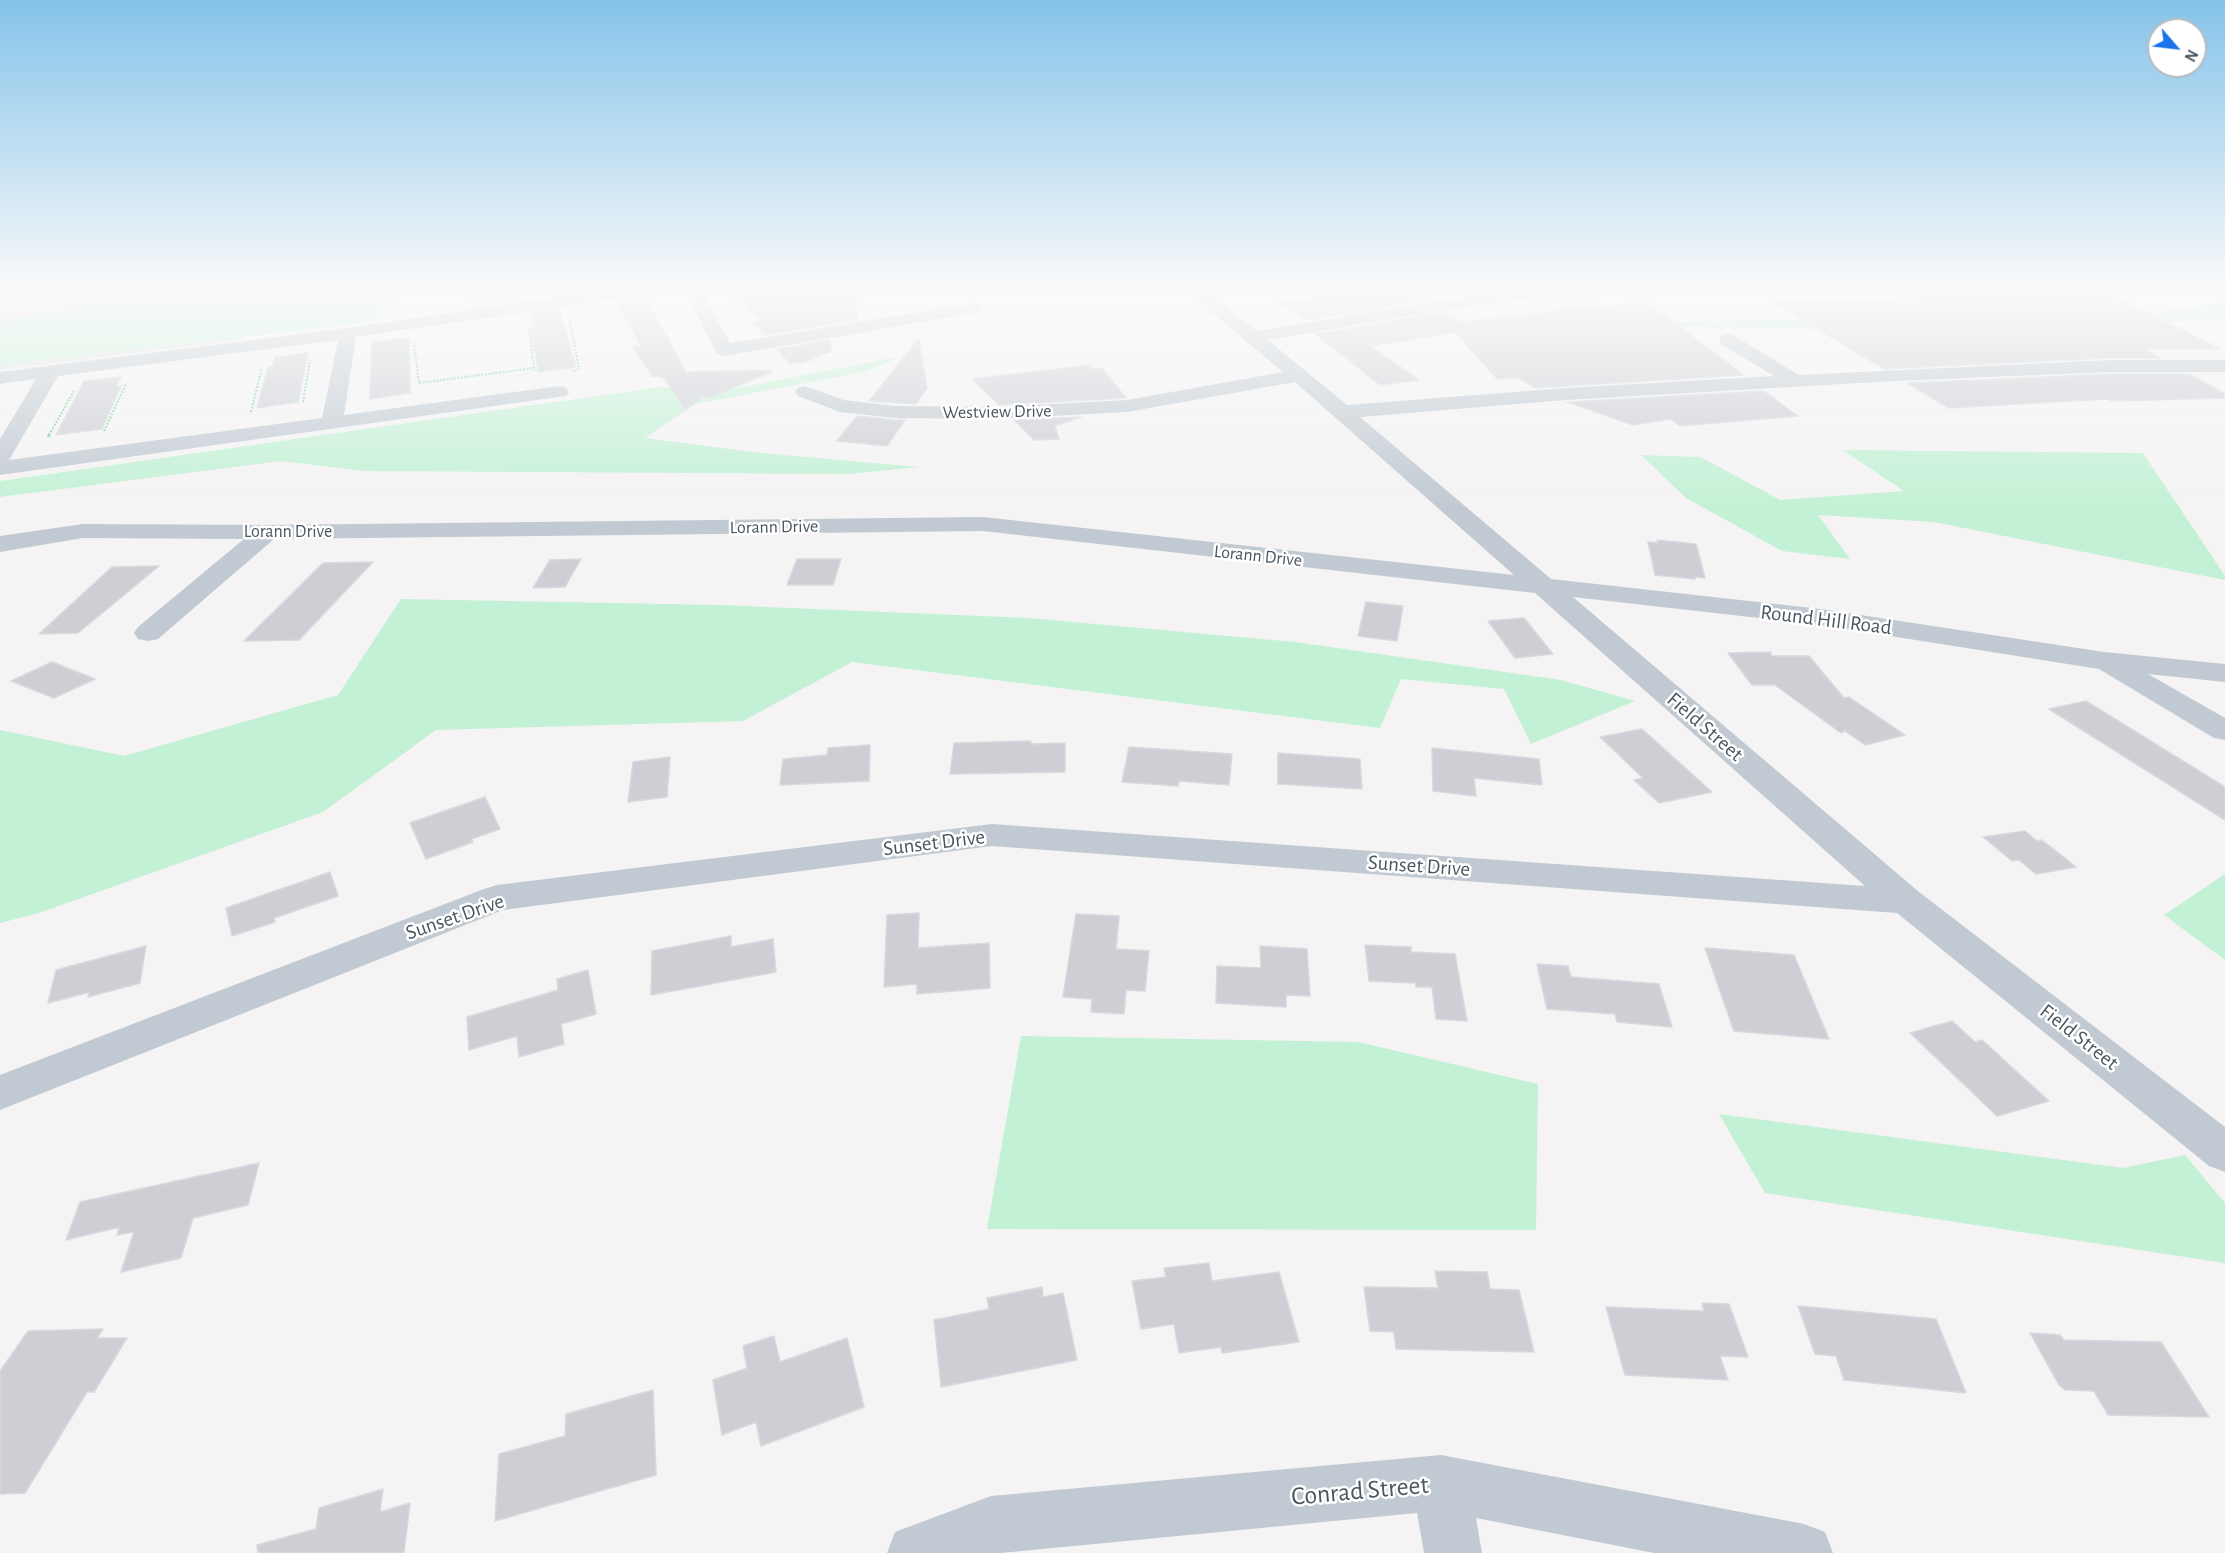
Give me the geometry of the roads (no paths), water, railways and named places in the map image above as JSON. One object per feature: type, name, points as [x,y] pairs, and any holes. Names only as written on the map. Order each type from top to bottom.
[{"type":"street","points":[[0,378],[118,362]]},
{"type":"street","points":[[332,421],[343,362]]},
{"type":"street","name":"Field Street","points":[[1282,362],[1342,412],[1906,901],[2225,1153]]},
{"type":"street","points":[[1765,362],[1794,380]]},
{"type":"street","points":[[1342,412],[1566,394],[1794,380],[2110,366],[2225,366]]},
{"type":"street","points":[[0,457],[51,371]]},
{"type":"street","name":"Westview Drive","points":[[805,392],[840,406],[895,412],[1007,413],[1127,406],[1297,376]]},
{"type":"street","points":[[0,468],[332,421],[559,392]]},
{"type":"street","name":"Lorann Drive","points":[[0,544],[83,531],[268,532],[983,525],[1546,589]]},
{"type":"street","points":[[148,633],[268,532]]},
{"type":"street","name":"Round Hill Road","points":[[1546,589],[1821,617],[2104,661],[2225,673]]},
{"type":"street","name":"Round Hill Road","points":[[2104,661],[2225,731]]},
{"type":"street","name":"Sunset Drive","points":[[0,1093],[497,898],[992,835],[1906,901]]},
{"type":"street","points":[[1441,1483],[1453,1553]]},
{"type":"street","name":"Conrad Street","points":[[916,1553],[991,1525],[1441,1483],[1804,1553]]}]
